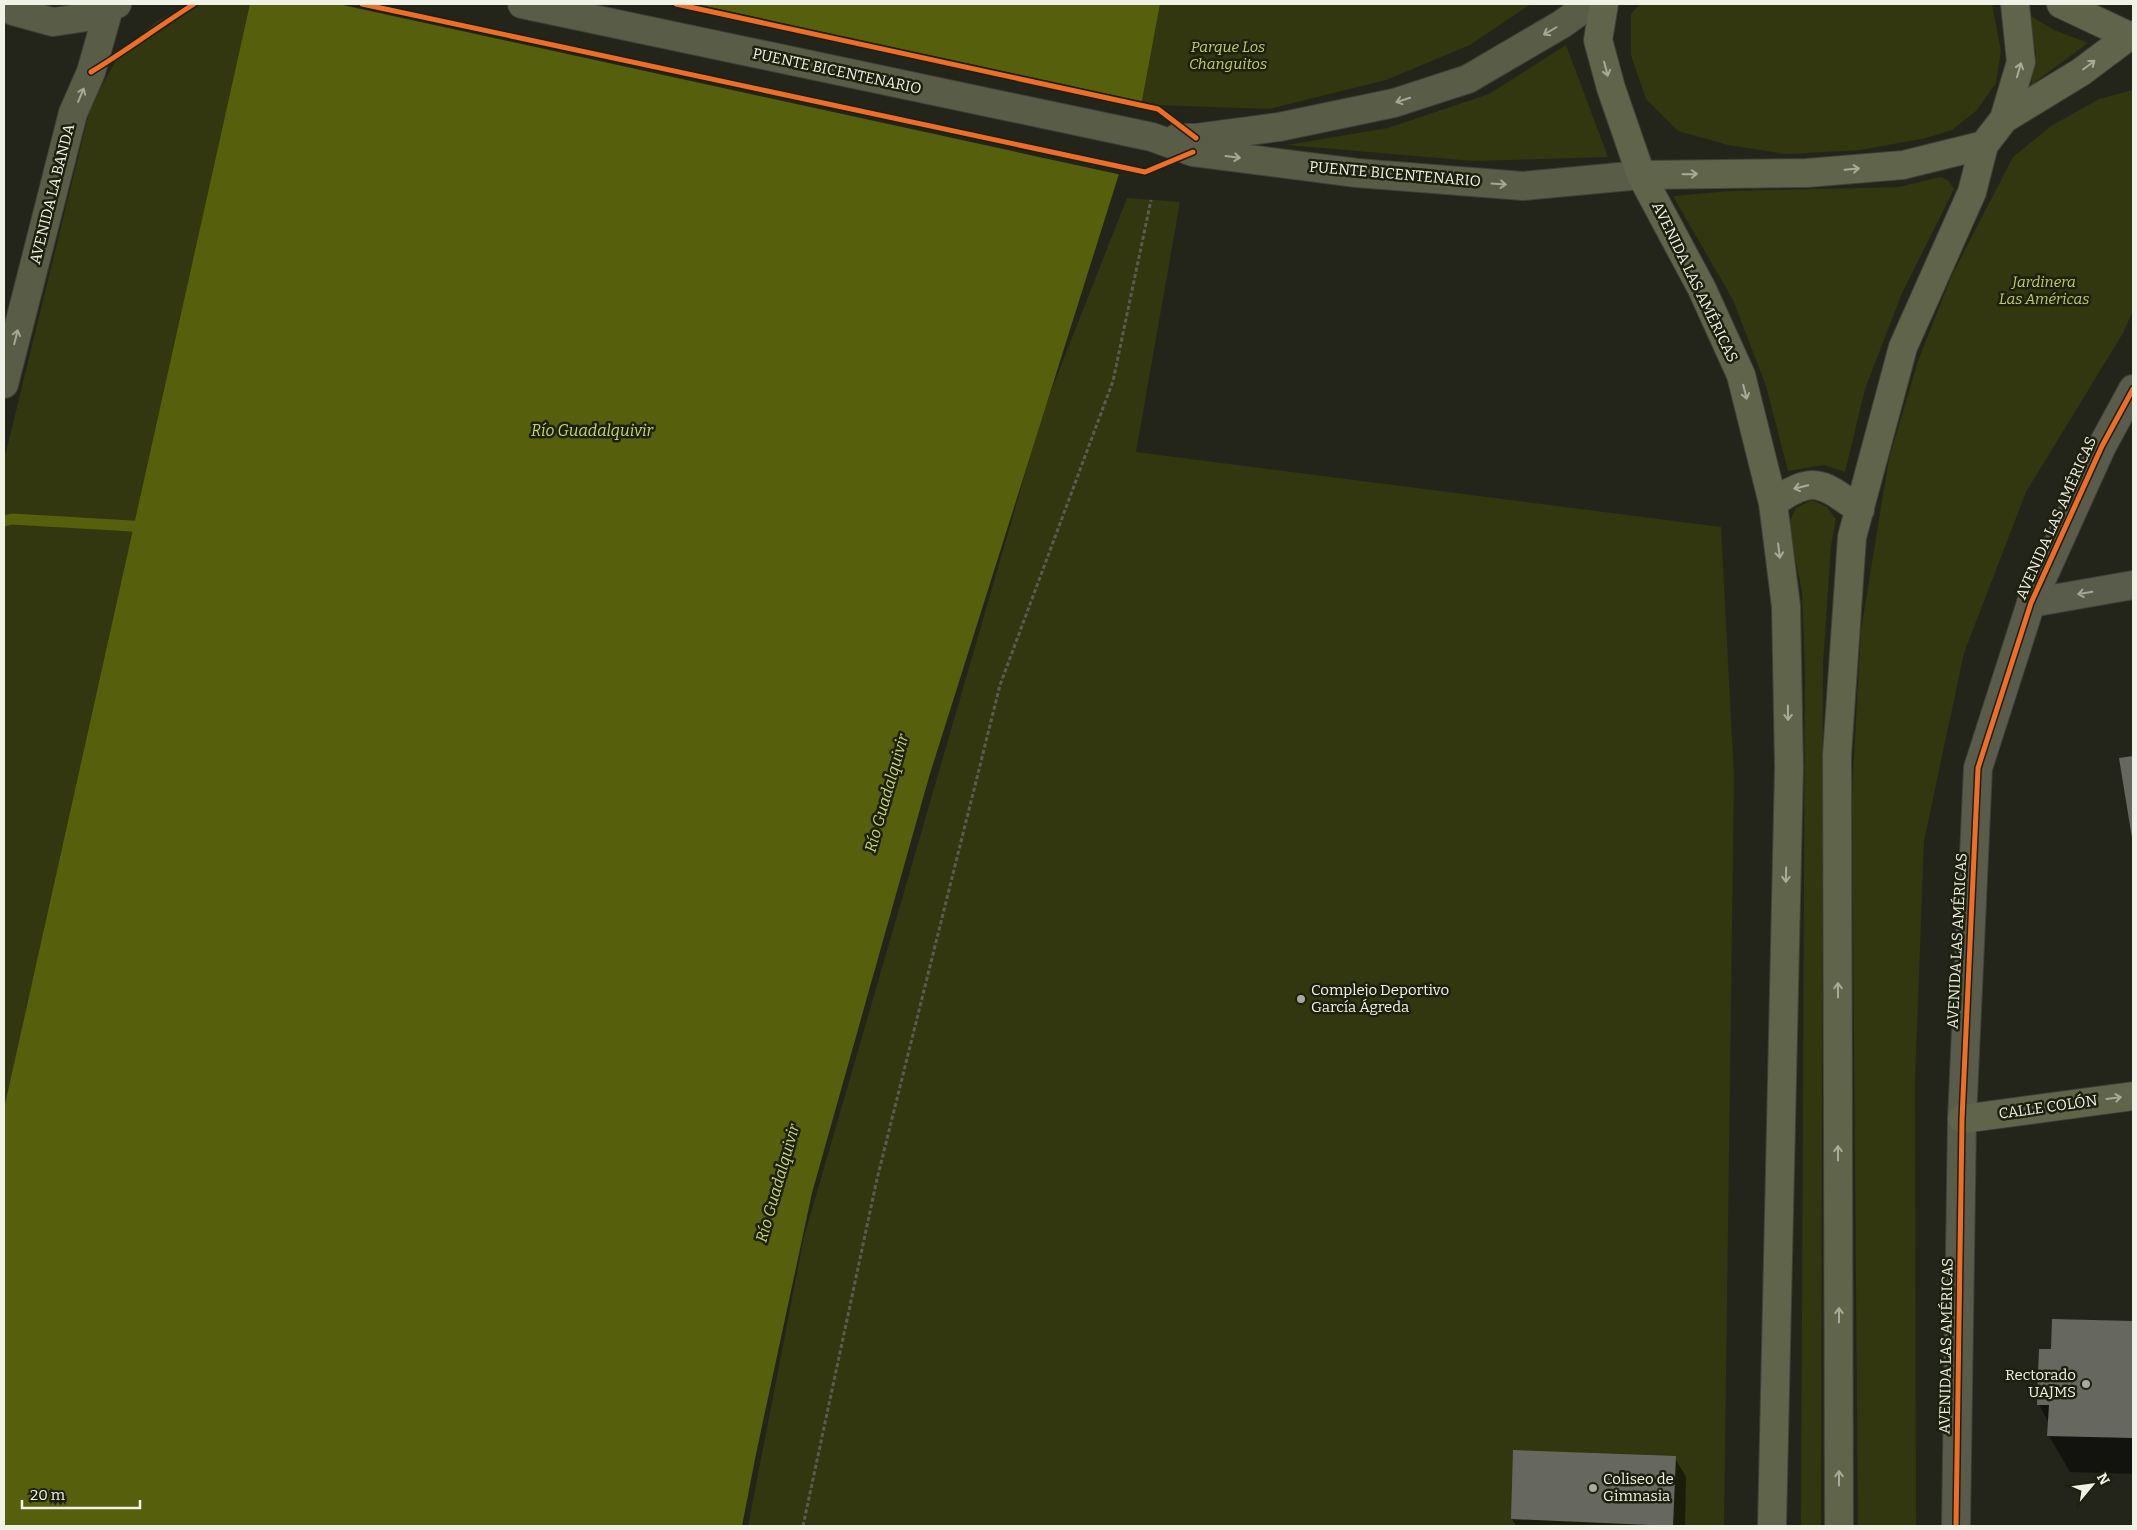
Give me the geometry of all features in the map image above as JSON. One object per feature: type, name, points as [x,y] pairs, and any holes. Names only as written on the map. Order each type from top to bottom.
[{"type":"main road","points":[[7,4],[13,11],[53,22],[87,16],[113,6]]},
{"type":"main road","name":"PUENTE BICENTENARIO","points":[[522,4],[1152,137],[1193,152],[1356,173],[1523,186],[1641,175]]},
{"type":"main road","name":"PUENTE BICENTENARIO","points":[[1152,137],[1196,138],[1278,127],[1394,102],[1468,79],[1562,24],[1590,4]]},
{"type":"main road","name":"AVENIDA LAS AMÉRICAS","points":[[1604,4],[1598,40],[1611,88],[1641,175],[1702,289],[1741,375],[1773,503],[1786,606],[1789,768],[1772,1526]]},
{"type":"main road","points":[[1840,1526],[1837,755],[1852,537],[1903,347],[1972,192],[1984,145],[2004,119],[2021,62],[2015,4]]},
{"type":"main road","points":[[2004,119],[2081,72],[2131,35],[2061,4]]},
{"type":"main road","name":"AVENIDA LA BANDA","points":[[4,384],[73,113],[91,72],[113,6]]},
{"type":"main road","points":[[1641,175],[1807,173],[1903,165],[1984,145]]},
{"type":"main road","points":[[1773,503],[1794,488],[1817,484],[1837,494],[1860,510]]},
{"type":"main road","name":"CALLE COLÓN","points":[[1962,1119],[2133,1096]]},
{"type":"street","name":"AVENIDA LAS AMÉRICAS","points":[[1956,1526],[1962,1119],[1978,768],[2031,602],[2102,446],[2133,389]]},
{"type":"street","points":[[2031,602],[2133,585]]},
{"type":"path","points":[[803,1526],[877,1179],[1000,685],[1113,381],[1152,200]]},
{"type":"green space","points":[[195,4],[251,4],[4,1376],[4,460],[91,105],[119,55],[157,21]]},
{"type":"green space","name":"Parque Los Changuitos","points":[[1160,4],[1531,4],[1470,45],[1386,80],[1269,109],[1159,105],[1142,101]]},
{"type":"green space","points":[[1640,4],[1992,4],[2001,51],[1996,83],[1977,110],[1952,130],[1926,138],[1860,150],[1786,154],[1728,145],[1678,131],[1646,99],[1631,55],[1631,14]]},
{"type":"green space","points":[[2029,15],[2054,30],[2088,43],[2031,85],[2036,54]]},
{"type":"green space","points":[[1566,45],[1608,157],[1473,161],[1287,145],[1388,128],[1489,94]]},
{"type":"green space","name":"Jardinera Las Américas","points":[[2133,90],[2133,311],[2123,333],[2026,492],[1964,653],[1924,841],[1915,1081],[1916,1526],[1858,1526],[1852,793],[1861,630],[1889,459],[1918,361],[1952,275],[2013,157],[2051,126],[2099,99]]},
{"type":"green space","points":[[1940,177],[1948,180],[1954,189],[1902,293],[1865,389],[1845,472],[1824,465],[1788,471],[1766,386],[1733,300],[1673,196],[1731,191],[1899,187]]},
{"type":"green space","name":"Complejo Deportivo García Ágreda","points":[[1127,198],[1180,202],[1136,452],[1721,527],[1734,777],[1724,1526],[748,1526],[804,1237],[1044,409]]},
{"type":"green space","points":[[1812,500],[1827,507],[1836,519],[1831,546],[1823,664],[1821,1526],[1801,1526],[1805,670],[1802,591],[1788,525],[1796,508]]},
{"type":"water","name":"Río Guadalquivir","points":[[250,4],[1160,4],[1142,101],[929,777],[812,1193],[742,1526],[4,1526],[4,1109]]},
{"type":"pier","points":[[338,4],[696,4],[1145,102],[1122,175]]},
{"type":"building","points":[[2133,756],[2133,838],[2132,838],[2119,758]]},
{"type":"building","name":"Rectorado UAJMS","points":[[2052,1319],[2133,1321],[2133,1438],[2047,1436],[2049,1405],[2037,1405],[2039,1349],[2051,1349]]},
{"type":"building","name":"Coliseo de Gimnasia","points":[[1513,1450],[1676,1456],[1673,1526],[1511,1519]]},
{"type":"waterway","points":[[4,521],[12,519],[149,527]]},
{"type":"cycle path","points":[[91,72],[194,4]]},
{"type":"cycle path","points":[[362,4],[1145,172],[1193,152]]},
{"type":"cycle path","points":[[676,4],[1158,109],[1196,138]]},
{"type":"cycle path","points":[[1956,1526],[1962,1119],[1978,768],[2031,603],[2102,446],[2133,389]]},
{"type":"place","name":"Complejo Deportivo García Ágreda","points":[[1301,999]]},
{"type":"place","name":"Rectorado UAJMS","points":[[2086,1384]]},
{"type":"place","name":"Coliseo de Gimnasia","points":[[1593,1488]]}]
